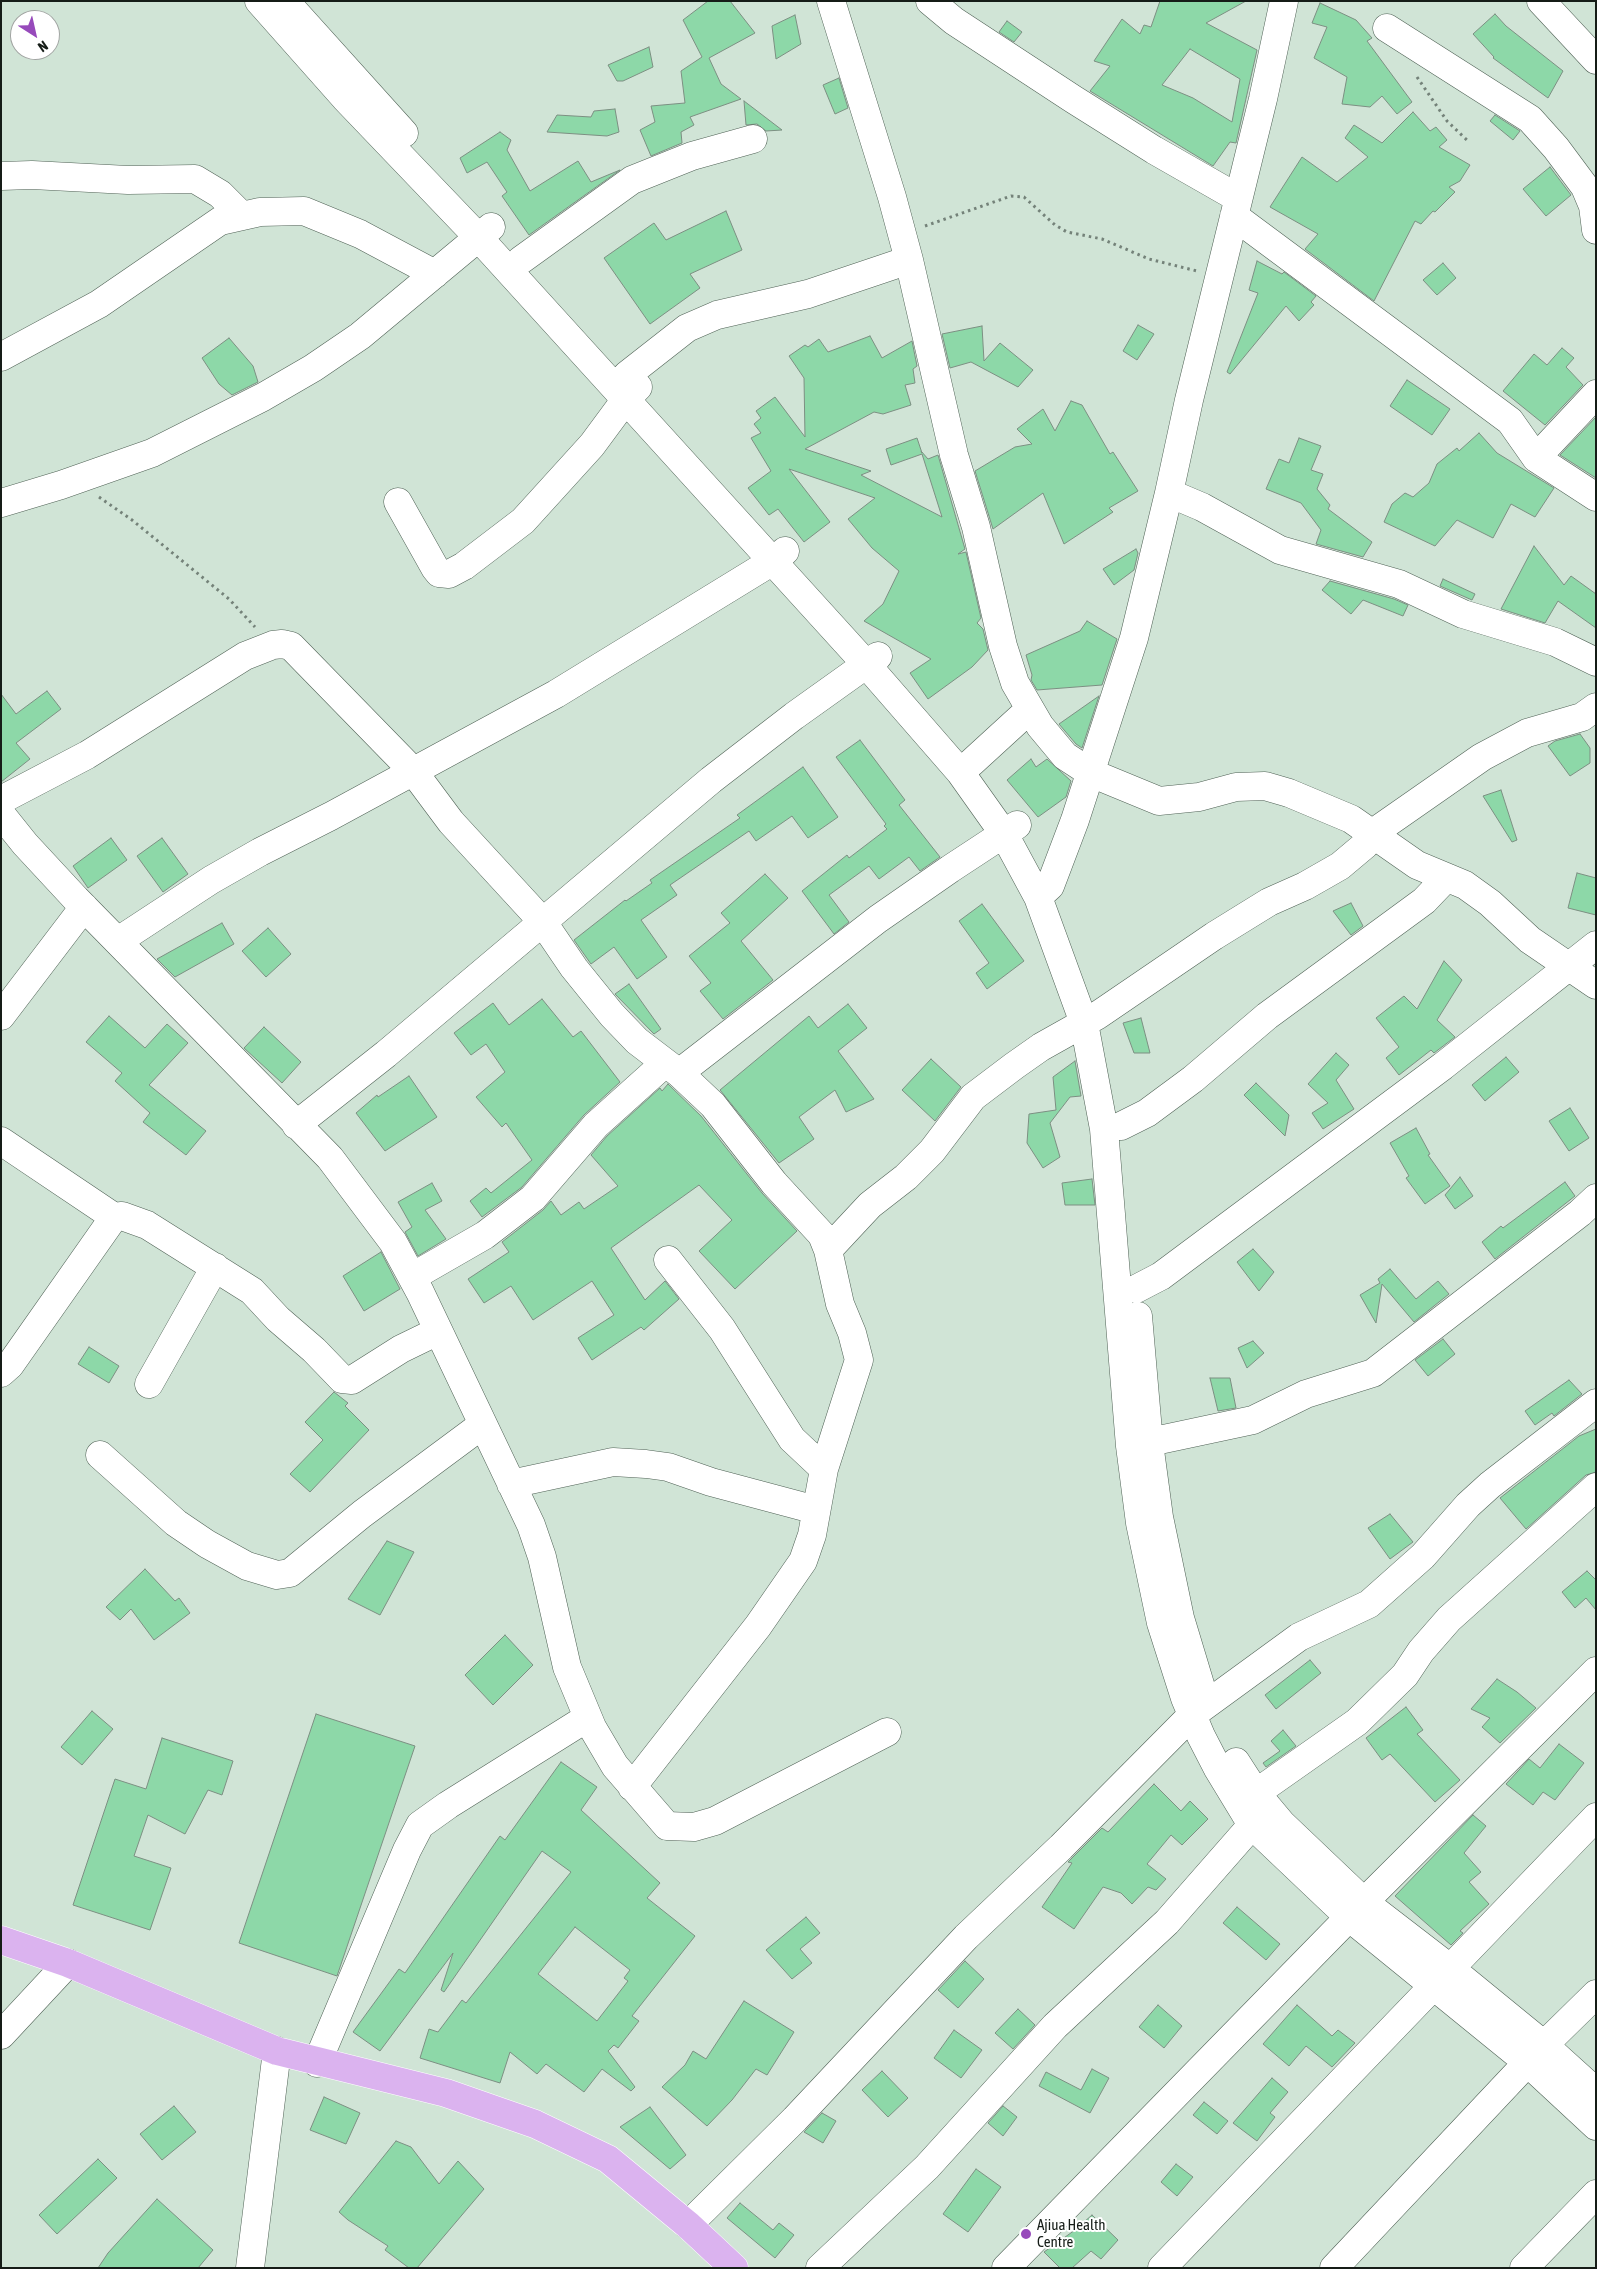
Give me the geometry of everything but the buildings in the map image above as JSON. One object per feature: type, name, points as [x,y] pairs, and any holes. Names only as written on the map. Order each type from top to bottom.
[{"type":"main road","points":[[1,1940],[68,1963],[277,2051],[317,2063],[446,2092],[535,2124],[608,2159],[688,2225],[734,2268]]},
{"type":"street","points":[[259,1],[345,98],[484,232],[521,260],[630,387],[872,660],[971,763],[1011,830],[1044,891],[1091,1019],[1121,1126],[1136,1289],[1140,1445]]},
{"type":"street","points":[[285,1],[484,232],[630,387]]},
{"type":"street","points":[[831,1],[882,161],[906,248],[937,388],[954,455],[976,527],[1002,646],[1016,683],[1040,726],[1065,756],[1090,773],[1159,801],[1199,797],[1236,787],[1265,786],[1289,793],[1351,819],[1417,865],[1464,885],[1490,903],[1530,940],[1596,985]]},
{"type":"street","points":[[930,1],[954,21],[1154,150],[1236,207],[1510,421],[1536,458],[1596,497]]},
{"type":"street","points":[[1044,891],[1090,773],[1134,638],[1169,493],[1188,400],[1236,207],[1284,1]]},
{"type":"street","points":[[1541,1],[1596,60]]},
{"type":"street","points":[[1387,28],[1530,119],[1556,148],[1585,187],[1593,206],[1596,230]]},
{"type":"street","points":[[521,260],[632,180],[692,156],[753,139]]},
{"type":"street","points":[[1,176],[32,175],[128,180],[195,179],[220,194],[242,216]]},
{"type":"street","points":[[1,357],[100,304],[220,221],[260,212],[304,212],[360,234],[435,274]]},
{"type":"street","points":[[1,502],[76,480],[152,454],[296,378],[360,336],[484,232]]},
{"type":"street","points":[[398,502],[434,568],[439,573],[450,574],[464,566],[523,521],[592,446],[649,356],[687,328],[717,315],[808,294],[906,248]]},
{"type":"street","points":[[1536,458],[1596,394]]},
{"type":"street","points":[[1169,493],[1202,507],[1280,550],[1399,584],[1463,614],[1554,642],[1596,662]]},
{"type":"street","points":[[118,941],[235,866],[556,694],[779,556]]},
{"type":"street","points":[[1,800],[87,755],[245,656],[273,645],[291,646],[413,771],[451,822],[542,921],[574,968],[612,1015],[637,1041],[672,1068],[713,1104],[774,1183],[822,1235],[828,1250],[840,1304],[852,1333],[859,1360],[824,1469],[812,1535],[804,1561],[758,1626],[632,1786]]},
{"type":"street","points":[[872,660],[960,772],[1011,830]]},
{"type":"street","points":[[296,1124],[386,1054],[711,780],[794,716],[872,660]]},
{"type":"street","points":[[828,1250],[870,1205],[906,1177],[932,1151],[973,1097],[1041,1047],[1091,1019],[1261,906],[1340,866],[1366,845],[1373,833],[1482,756],[1527,733],[1582,717],[1596,707]]},
{"type":"street","points":[[971,763],[1030,709]]},
{"type":"street","points":[[1,814],[84,907],[330,1158],[363,1199],[393,1242],[412,1277],[531,1525],[542,1557],[567,1666],[588,1718],[615,1766],[667,1826],[694,1827],[715,1821],[887,1732]]},
{"type":"street","points":[[412,1277],[485,1235],[533,1198],[596,1125],[672,1068],[878,919],[954,866],[1011,830]]},
{"type":"street","points":[[1121,1126],[1147,1113],[1185,1085],[1267,1016],[1424,901],[1446,878]]},
{"type":"street","points":[[1,1016],[84,907]]},
{"type":"street","points":[[1136,1289],[1161,1276],[1443,1066],[1596,945]]},
{"type":"street","points":[[1091,1019],[1140,1445],[1159,1517],[1200,1710],[1218,1769],[1252,1825],[1443,1977],[1535,2054],[1596,2092]]},
{"type":"street","points":[[1,1140],[114,1217],[122,1216],[147,1225],[252,1291],[278,1319],[314,1350],[342,1379],[347,1381],[401,1349],[438,1331]]},
{"type":"street","points":[[1140,1445],[1253,1420],[1306,1394],[1373,1373],[1580,1213],[1596,1198]]},
{"type":"street","points":[[1,1373],[10,1365],[114,1217]]},
{"type":"street","points":[[668,1260],[722,1329],[792,1439],[824,1469]]},
{"type":"street","points":[[149,1384],[215,1267]]},
{"type":"street","points":[[688,2225],[795,2120],[966,1937],[1061,1847],[1200,1710],[1299,1637],[1369,1604],[1423,1556],[1468,1505],[1490,1484],[1596,1402]]},
{"type":"street","points":[[100,1455],[176,1523],[207,1544],[247,1566],[277,1575],[290,1573],[362,1514],[482,1425]]},
{"type":"street","points":[[511,1484],[613,1462],[646,1464],[668,1467],[711,1482],[816,1510]]},
{"type":"street","points":[[1256,1793],[1357,1722],[1404,1675],[1421,1651],[1449,1619],[1596,1487]]},
{"type":"street","points":[[1006,2268],[1357,1910],[1596,1671]]},
{"type":"street","points":[[1200,1710],[1256,1793],[1357,1910]]},
{"type":"street","points":[[317,2063],[407,1850],[420,1825],[448,1805],[588,1718]]},
{"type":"street","points":[[1162,2268],[1596,1817]]},
{"type":"street","points":[[820,2268],[926,2167],[1055,2026],[1166,1922],[1252,1825]]},
{"type":"street","points":[[1,2035],[68,1963]]},
{"type":"street","points":[[1334,2268],[1535,2054],[1596,1994]]},
{"type":"street","points":[[250,2268],[277,2051]]},
{"type":"street","points":[[1535,2054],[1596,2126]]},
{"type":"street","points":[[1524,2268],[1596,2194]]},
{"type":"path","points":[[1413,70],[1447,121],[1468,141]]},
{"type":"path","points":[[906,248],[940,219],[1011,196],[1024,197],[1055,225],[1068,232],[1102,239],[1149,259],[1219,276]]},
{"type":"path","points":[[76,480],[132,520],[229,599],[273,645]]},
{"type":"place","name":"Ajiua Health Centre","points":[[1026,2234]]}]
